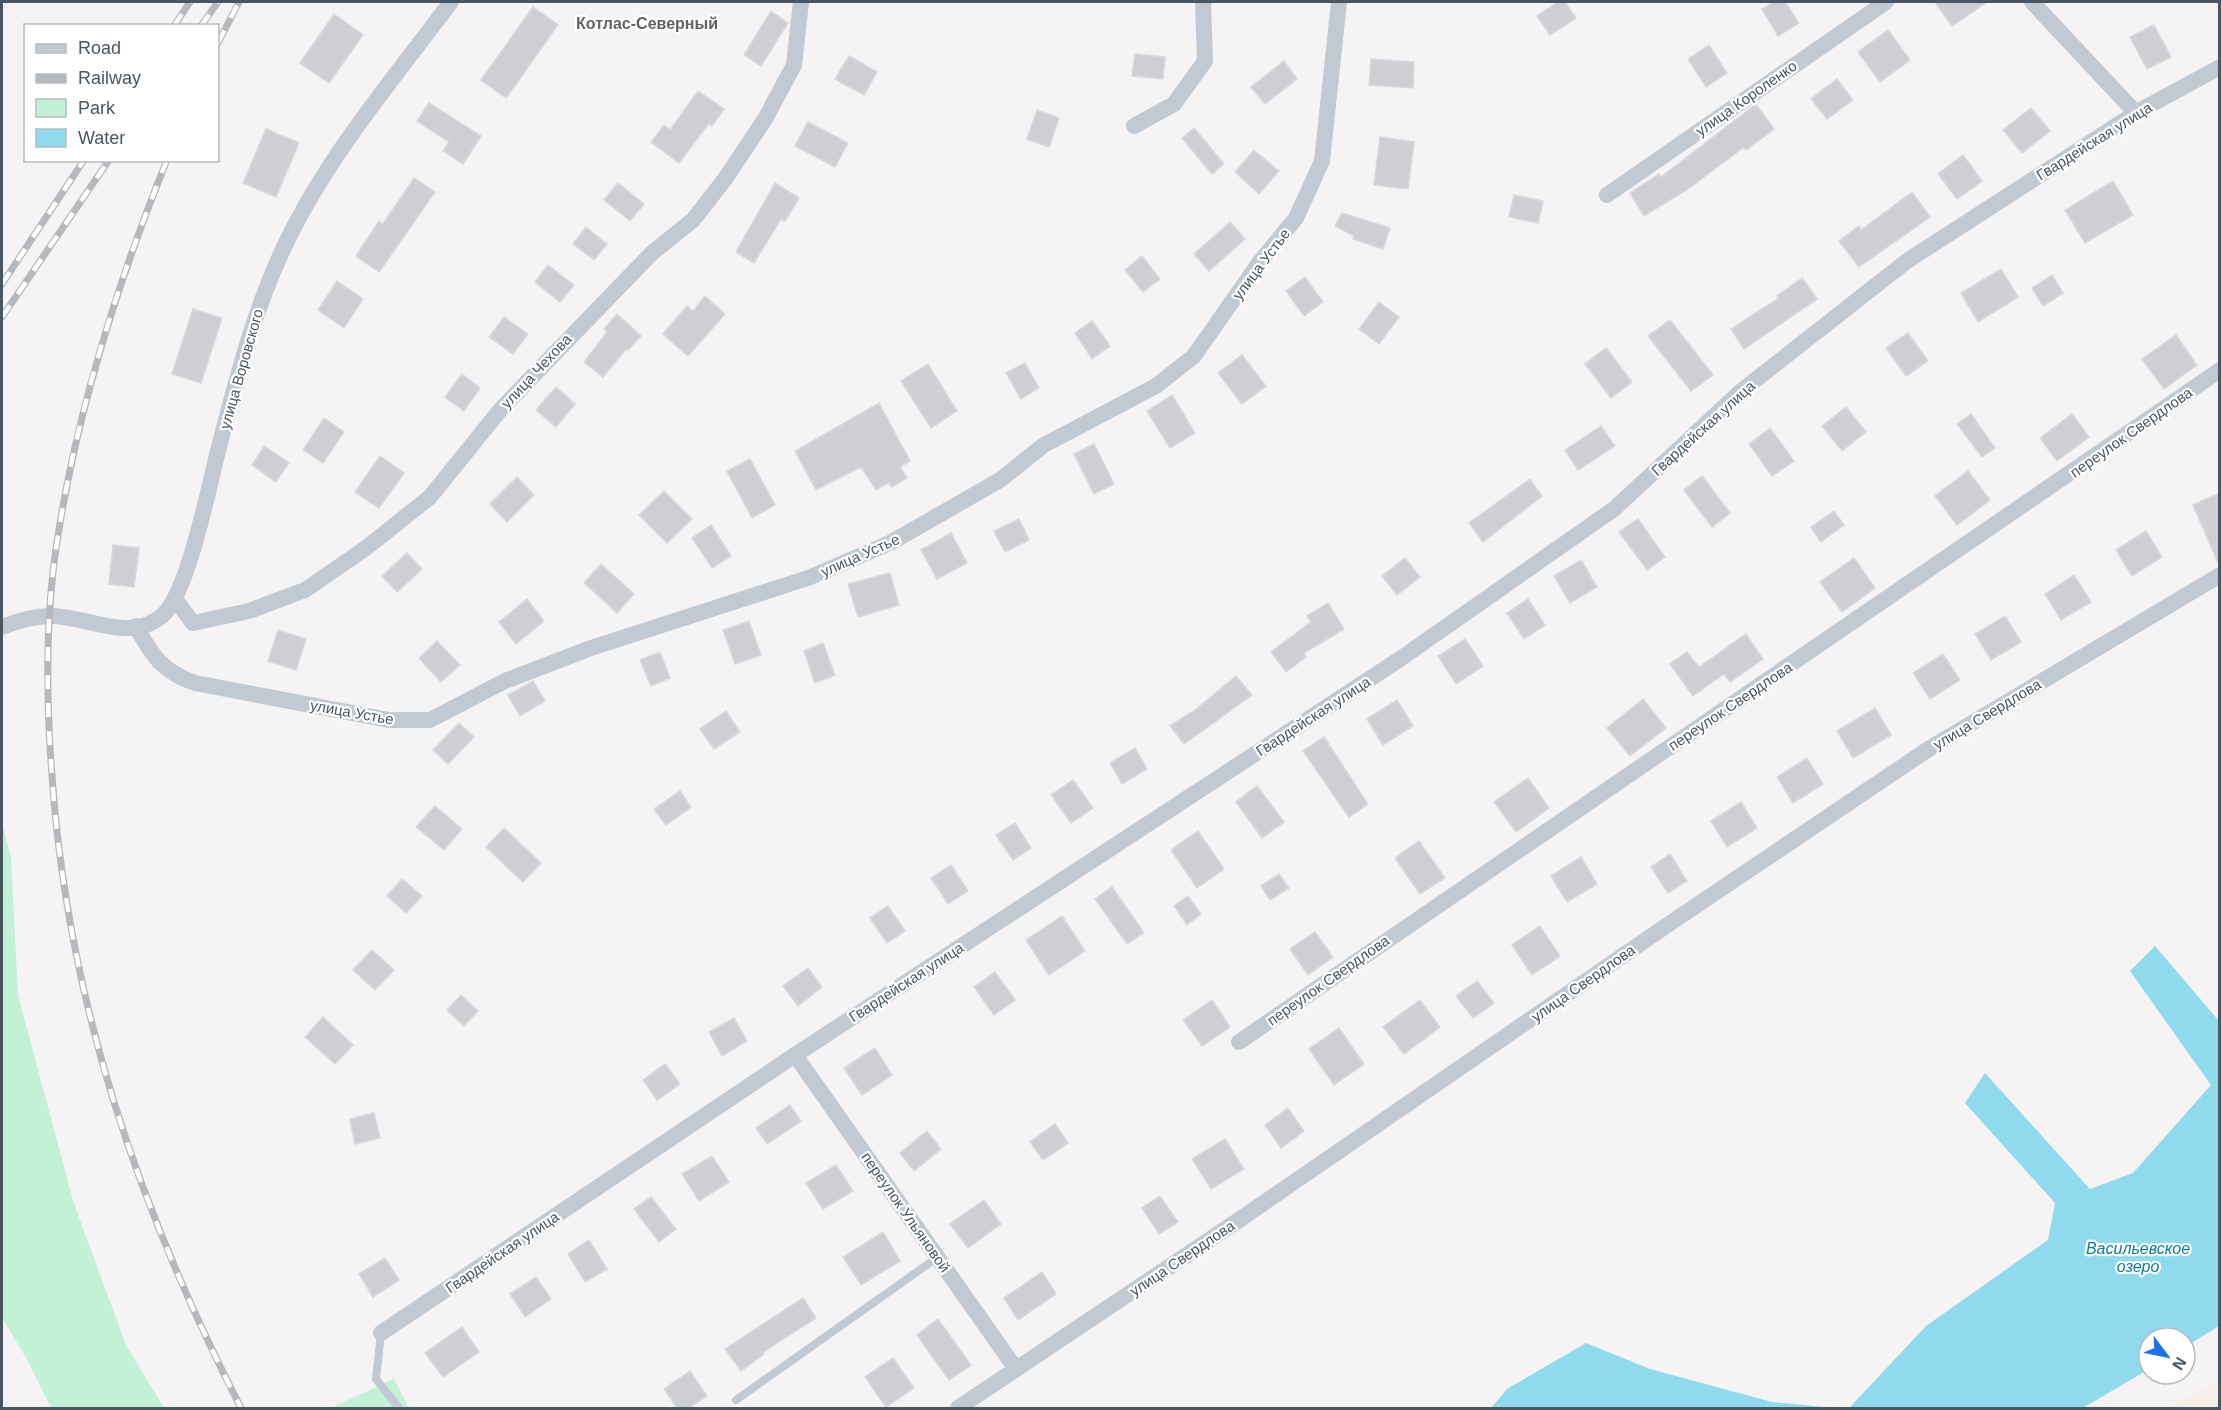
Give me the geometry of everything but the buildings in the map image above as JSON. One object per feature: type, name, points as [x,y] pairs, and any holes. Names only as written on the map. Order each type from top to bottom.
[{"type":"street","name":"улица Воровского","points":[[2,627],[50,616],[116,628],[136,626],[151,623],[164,614],[175,599],[193,543],[251,325],[286,243],[339,156],[451,2]]},
{"type":"street","name":"улица Чехова","points":[[175,599],[192,623],[249,611],[305,590],[430,497],[501,409],[652,252],[693,220],[725,179],[765,119],[794,65],[801,2]]},
{"type":"street","points":[[1134,126],[1174,104],[1204,61],[1203,2]]},
{"type":"street","name":"улица Устье","points":[[136,626],[148,649],[161,665],[176,676],[195,683],[389,720],[430,720],[506,681],[591,648],[808,578],[890,543],[1000,480],[1044,445],[1181,374],[1259,263],[1296,218],[1322,161],[1339,2]]},
{"type":"street","name":"улица Короленко","points":[[1607,195],[1886,2]]},
{"type":"street","points":[[2032,2],[2136,113]]},
{"type":"street","name":"Гвардейская улица","points":[[381,1333],[795,1055],[1446,627],[1614,509],[1740,392],[1907,261],[2136,113],[2220,67]]},
{"type":"street","name":"переулок Свердлова","points":[[1239,1042],[2220,370]]},
{"type":"street","name":"улица Свердлова","points":[[958,1408],[1236,1222],[1666,926],[1930,748],[2220,575]]},
{"type":"street","name":"переулок Ульяновой","points":[[795,1055],[1016,1369]]},
{"type":"lane","points":[[736,1400],[938,1257]]},
{"type":"lane","points":[[381,1333],[376,1379],[399,1408]]},
{"type":"green space","points":[[2,823],[11,858],[18,995],[74,1204],[126,1345],[164,1408],[51,1408],[28,1361],[2,1318]]},
{"type":"green space","points":[[394,1379],[409,1408],[331,1408]]},
{"type":"sand","points":[[2219,1380],[2219,1408],[2170,1408]]},
{"type":"water","name":"Васильевское озеро","points":[[2155,946],[2219,1021],[2219,1326],[2197,1340],[2197,1326],[2137,1326],[2137,1376],[2083,1408],[1849,1408],[1926,1326],[2048,1240],[2055,1203],[1965,1103],[1985,1073],[2090,1189],[2133,1173],[2211,1085],[2130,971]]},
{"type":"water","points":[[1586,1343],[1650,1369],[1772,1402],[1835,1408],[1491,1408],[1507,1389]]},
{"type":"railway","points":[[175,24],[190,2]]},
{"type":"railway","points":[[202,24],[218,2]]},
{"type":"railway","points":[[219,41],[239,2]]},
{"type":"railway","points":[[2,284],[83,162]]},
{"type":"railway","points":[[2,317],[108,162]]},
{"type":"railway","points":[[166,162],[115,301],[87,396],[65,493],[50,600],[48,659],[50,747],[60,860],[74,942],[92,1023],[114,1102],[140,1180],[170,1256],[241,1408]]},
{"type":"district","name":"Котлас-Северный","points":[[647,23]]}]
